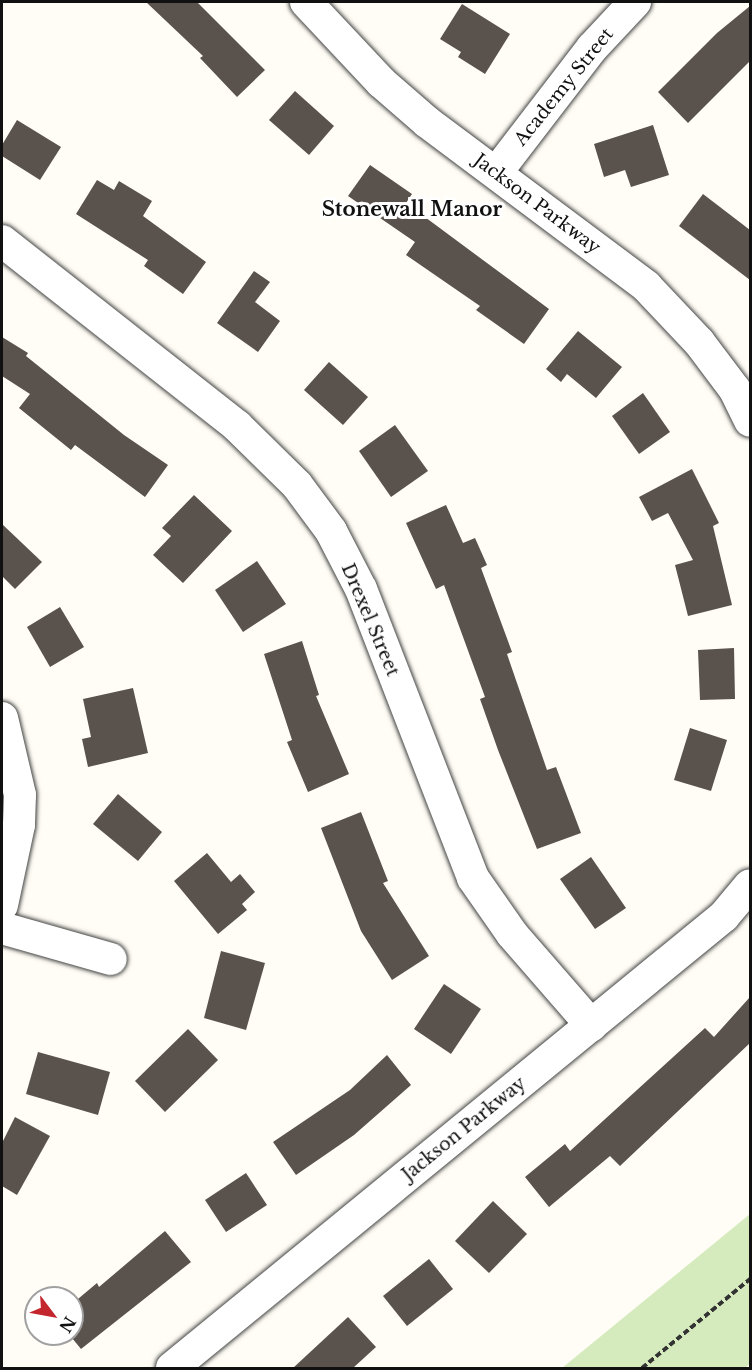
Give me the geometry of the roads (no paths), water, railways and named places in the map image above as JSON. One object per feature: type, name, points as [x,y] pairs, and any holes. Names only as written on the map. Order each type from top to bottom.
[{"type":"street","name":"Jackson Parkway","points":[[306,2],[381,82],[427,122],[646,286],[699,342],[735,390],[750,421]]},
{"type":"street","name":"Academy Street","points":[[496,173],[592,48],[635,2]]},
{"type":"street","name":"Drexel Street","points":[[2,242],[237,426],[297,485],[331,531],[361,589],[473,878],[512,934],[591,1025]]},
{"type":"street","points":[[2,718],[20,795],[18,834],[2,905]]},
{"type":"street","name":"Jackson Parkway","points":[[172,1368],[724,916],[750,885]]},
{"type":"street","points":[[2,928],[111,959]]},
{"type":"district","name":"Stonewall Manor","points":[[412,209]]}]
